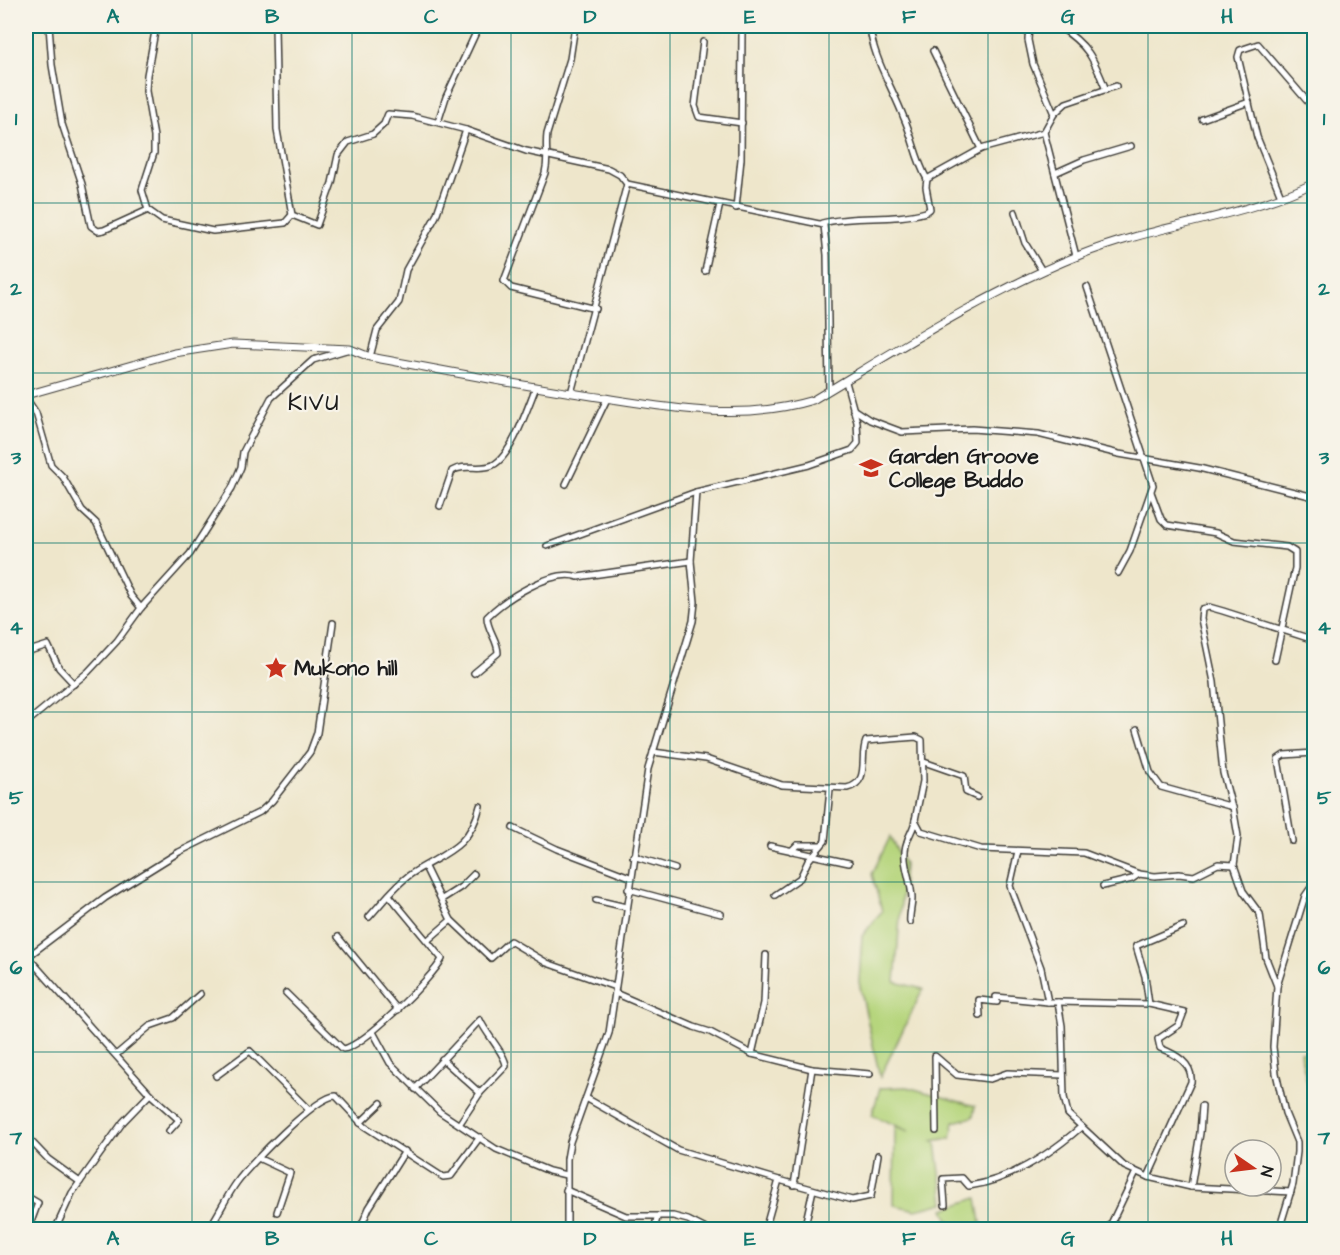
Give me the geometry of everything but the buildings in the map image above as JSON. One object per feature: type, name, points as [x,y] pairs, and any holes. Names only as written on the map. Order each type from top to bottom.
[{"type":"street","points":[[48,26],[62,124],[82,184],[91,226],[98,231],[104,230],[148,210]]},
{"type":"street","points":[[156,26],[146,91],[154,137],[154,153],[142,190],[148,210],[162,220],[213,231],[285,223],[292,215]]},
{"type":"street","points":[[275,26],[277,130],[292,215]]},
{"type":"street","points":[[438,122],[446,97],[479,26]]},
{"type":"street","points":[[575,26],[570,59],[547,134],[545,146],[549,157],[504,281],[511,288],[596,309]]},
{"type":"street","points":[[1029,26],[1028,40],[1033,63],[1054,114]]},
{"type":"street","points":[[1058,26],[1084,44],[1093,56],[1106,90]]},
{"type":"street","points":[[736,208],[742,123],[742,32]]},
{"type":"street","points":[[292,215],[317,225],[332,183],[338,154],[348,142],[373,134],[384,123],[388,114],[412,116],[438,122],[549,157],[609,169],[620,175],[627,184],[736,208],[822,223],[844,218],[902,217],[926,212],[930,209],[927,179],[921,169],[904,118],[875,55],[871,35]]},
{"type":"street","points":[[703,42],[695,106],[699,117],[742,123]]},
{"type":"street","points":[[1281,196],[1257,137],[1238,53],[1240,50],[1258,44],[1314,109]]},
{"type":"street","points":[[933,51],[981,149]]},
{"type":"street","points":[[1076,256],[1044,132],[1060,106],[1116,86]]},
{"type":"street","points":[[1202,119],[1249,102]]},
{"type":"street","points":[[370,357],[377,330],[399,302],[406,270],[435,216],[466,130]]},
{"type":"street","points":[[927,179],[981,149],[1044,132]]},
{"type":"street","points":[[1055,173],[1084,160],[1131,146]]},
{"type":"street","points":[[141,608],[128,589],[96,523],[82,510],[63,477],[51,465],[36,413],[26,397],[174,353],[254,344],[350,349],[370,357],[675,409],[736,413],[788,408],[813,400],[846,382],[980,302],[1041,270],[1076,256],[1281,196],[1314,183]]},
{"type":"street","points":[[571,393],[579,357],[596,309],[627,184]]},
{"type":"street","points":[[705,271],[720,204]]},
{"type":"street","points":[[1015,212],[1025,243],[1041,270]]},
{"type":"street","points":[[822,223],[825,228],[827,255],[829,390]]},
{"type":"street","points":[[1087,287],[1142,458],[1152,478],[1150,492],[1130,550],[1118,573]]},
{"type":"street","points":[[26,723],[74,684],[117,641],[141,608],[190,554],[232,488],[241,467],[243,452],[271,398],[313,360],[350,349]]},
{"type":"street","points":[[547,546],[696,492],[809,465],[852,450],[857,447],[857,422],[846,382]]},
{"type":"street","points":[[440,506],[452,471],[467,465],[490,466],[500,459],[514,438],[536,387]]},
{"type":"street","points":[[566,484],[607,399]]},
{"type":"street","points":[[852,408],[870,420],[902,432],[1013,430],[1199,468],[1314,497]]},
{"type":"street","points":[[567,1230],[566,1175],[570,1142],[604,1051],[615,990],[633,856],[653,752],[693,621],[695,602],[691,561],[696,492]]},
{"type":"street","points":[[1150,492],[1161,519],[1167,525],[1216,534],[1234,541],[1287,547],[1296,552],[1275,660]]},
{"type":"street","points":[[474,673],[498,653],[487,617],[542,581],[567,573],[578,577],[691,561]]},
{"type":"street","points":[[1277,986],[1266,958],[1260,914],[1244,891],[1234,865],[1238,836],[1235,811],[1231,804],[1224,773],[1214,682],[1202,609],[1209,607],[1314,640]]},
{"type":"street","points":[[169,1131],[179,1120],[150,1094],[117,1054],[26,957],[115,892],[179,852],[260,812],[272,801],[310,753],[317,733],[333,623]]},
{"type":"street","points":[[26,652],[48,645],[59,668],[74,684]]},
{"type":"street","points":[[1137,729],[1150,772],[1161,787],[1231,804]]},
{"type":"street","points":[[653,752],[706,759],[782,785],[830,789],[847,788],[857,784],[862,775],[864,744],[868,739],[920,738],[924,762],[915,820],[912,834],[907,841],[906,853],[906,872],[912,896],[910,922]]},
{"type":"street","points":[[1292,841],[1278,759],[1284,755],[1314,753]]},
{"type":"street","points":[[924,762],[964,776],[966,792],[977,797]]},
{"type":"street","points":[[775,894],[800,878],[821,845],[827,831],[830,789]]},
{"type":"street","points":[[369,917],[410,875],[459,846],[477,821],[480,806]]},
{"type":"street","points":[[915,820],[921,831],[981,849],[1084,853],[1139,874],[1194,876],[1218,864],[1234,865]]},
{"type":"street","points":[[513,828],[557,849],[630,877]]},
{"type":"street","points":[[790,851],[797,845],[821,845]]},
{"type":"street","points":[[770,846],[849,863]]},
{"type":"street","points":[[1018,851],[1010,886],[1041,968],[1048,1002]]},
{"type":"street","points":[[633,856],[675,869]]},
{"type":"street","points":[[424,867],[451,920],[491,958],[510,941],[547,963],[710,1032],[752,1054],[812,1069],[870,1074]]},
{"type":"street","points":[[1279,1230],[1291,1192],[1297,1161],[1297,1142],[1285,1113],[1276,1073],[1273,1047],[1277,986],[1305,896],[1314,883],[1314,870]]},
{"type":"street","points":[[442,899],[461,886],[474,873]]},
{"type":"street","points":[[1103,886],[1132,879],[1139,874]]},
{"type":"street","points":[[628,888],[721,914]]},
{"type":"street","points":[[286,993],[343,1049],[373,1032],[398,1010],[441,962],[428,940],[389,895]]},
{"type":"street","points":[[596,900],[626,907]]},
{"type":"street","points":[[428,940],[451,920]]},
{"type":"street","points":[[1149,1004],[1145,976],[1136,946],[1183,926]]},
{"type":"street","points":[[338,938],[398,1010]]},
{"type":"street","points":[[752,1054],[764,1003],[766,955]]},
{"type":"street","points":[[117,1054],[150,1026],[172,1018],[200,994]]},
{"type":"street","points":[[980,1016],[979,1000],[997,1002],[996,997],[1048,1002],[1149,1004],[1184,1012],[1179,1025],[1158,1039],[1160,1048],[1178,1056],[1192,1077],[1148,1177]]},
{"type":"street","points":[[1058,1002],[1062,1026],[1065,1108],[1081,1127],[1124,1166],[1148,1177],[1191,1187],[1266,1193],[1291,1192]]},
{"type":"street","points":[[415,1089],[480,1020],[507,1063],[505,1070],[480,1093],[460,1123]]},
{"type":"street","points":[[373,1032],[390,1063],[440,1112],[460,1123],[496,1149],[549,1171],[566,1175]]},
{"type":"street","points":[[216,1076],[250,1051],[309,1110]]},
{"type":"street","points":[[936,1131],[934,1056],[957,1075],[990,1079],[1007,1072],[1063,1075]]},
{"type":"street","points":[[442,1059],[480,1093]]},
{"type":"street","points":[[794,1185],[812,1069]]},
{"type":"street","points":[[55,1230],[61,1212],[80,1182],[123,1122],[150,1094]]},
{"type":"street","points":[[208,1230],[234,1185],[258,1158],[309,1110],[334,1096],[360,1123],[436,1173],[448,1178],[480,1137]]},
{"type":"street","points":[[586,1098],[678,1150],[852,1200],[871,1196],[878,1155]]},
{"type":"street","points":[[360,1123],[381,1103]]},
{"type":"street","points":[[1191,1187],[1202,1106]]},
{"type":"street","points":[[945,1205],[943,1179],[962,1178],[969,1185],[999,1178],[1053,1150],[1081,1127]]},
{"type":"street","points":[[26,1136],[48,1159],[80,1182]]},
{"type":"street","points":[[360,1229],[369,1208],[405,1151]]},
{"type":"street","points":[[258,1158],[290,1173],[277,1212]]},
{"type":"street","points":[[1108,1230],[1136,1172]]},
{"type":"street","points":[[765,1230],[779,1180]]},
{"type":"street","points":[[566,1190],[626,1216],[657,1218],[673,1216],[688,1220],[708,1230]]},
{"type":"street","points":[[804,1230],[813,1190]]},
{"type":"street","points":[[26,1196],[38,1203],[28,1230]]},
{"type":"street","points":[[654,1230],[657,1218]]},
{"type":"green space","points":[[890,837],[904,864],[895,982],[923,989],[880,1077],[859,982],[862,936],[882,911],[872,874]]},
{"type":"green space","points":[[1300,1052],[1314,1052],[1314,1109]]},
{"type":"green space","points":[[907,1087],[975,1106],[973,1117],[954,1122],[951,1138],[932,1141],[936,1143],[944,1203],[916,1210],[894,1205],[895,1126],[909,1131],[872,1115],[880,1088]]},
{"type":"green space","points":[[977,1198],[981,1223],[973,1229],[953,1229],[944,1209]]},
{"type":"place","name":"Garden Groove College Buddo","points":[[871,468]]},
{"type":"place","name":"Mukono hill","points":[[276,668]]},
{"type":"district","name":"KIVU","points":[[314,403]]}]
